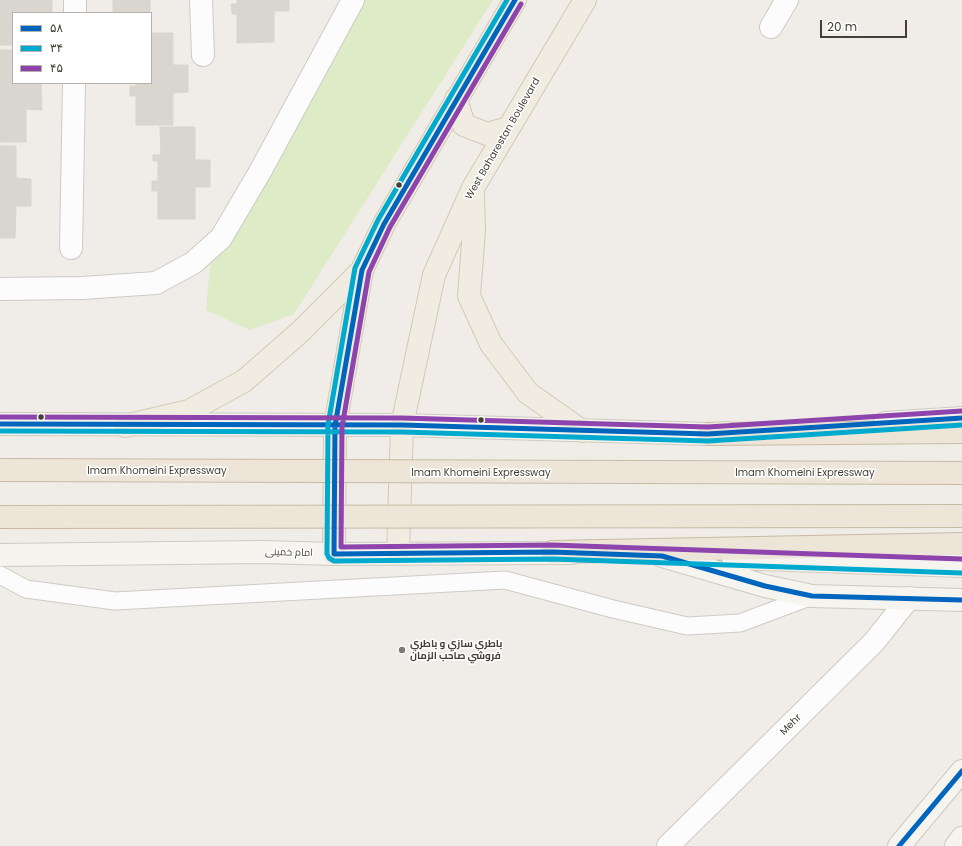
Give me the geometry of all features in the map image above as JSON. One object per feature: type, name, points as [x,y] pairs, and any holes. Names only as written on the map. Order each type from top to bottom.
[{"type":"highway","points":[[708,434],[962,432]]},
{"type":"highway","name":"Imam Khomeini Expressway","points":[[0,470],[962,473]]},
{"type":"highway","points":[[0,517],[962,516]]},
{"type":"highway","points":[[552,552],[962,544]]},
{"type":"main road","points":[[334,554],[335,426],[362,270],[384,224],[515,0]]},
{"type":"main road","name":"West Baharestan Boulevard","points":[[398,553],[402,424],[434,275],[473,188],[585,0]]},
{"type":"main road","points":[[456,99],[464,125],[487,134],[508,128]]},
{"type":"main road","points":[[473,188],[474,230],[469,296],[491,344],[528,393],[582,431]]},
{"type":"main road","points":[[126,426],[189,411],[244,381],[300,332],[362,270]]},
{"type":"main road","points":[[0,424],[126,426],[335,426],[402,424],[708,434],[962,418]]},
{"type":"main road","name":"امام خمینی","points":[[0,556],[263,552],[334,554],[552,552],[962,566]]},
{"type":"main road","points":[[662,556],[765,586],[812,596],[962,600]]},
{"type":"main road","points":[[899,846],[962,772]]},
{"type":"main road","points":[[956,846],[962,838]]},
{"type":"street","points":[[75,0],[75,12]]},
{"type":"street","points":[[201,0],[203,55]]},
{"type":"street","points":[[0,289],[82,288],[156,283],[193,263],[221,238],[261,170],[353,0]]},
{"type":"street","points":[[771,27],[788,0]]},
{"type":"street","points":[[71,248],[74,84]]},
{"type":"street","name":"Mehr","points":[[668,846],[874,642],[909,598]]},
{"type":"lane","points":[[0,575],[26,589],[115,601],[505,580],[613,609],[687,626],[740,623],[812,596]]},
{"type":"green space","points":[[361,0],[493,0],[294,314],[250,330],[206,310],[210,265]]},
{"type":"building","points":[[0,0],[52,0],[52,12],[12,12],[12,45],[0,45]]},
{"type":"building","points":[[113,0],[150,0],[150,12],[113,12]]},
{"type":"building","points":[[237,0],[289,0],[289,11],[274,11],[274,42],[237,43],[237,14],[232,14],[231,4],[237,4]]},
{"type":"building","points":[[152,33],[173,33],[173,65],[188,65],[188,92],[173,93],[173,125],[136,125],[136,96],[130,96],[130,86],[136,86],[136,84],[152,84]]},
{"type":"building","points":[[0,50],[12,50],[12,84],[41,84],[42,110],[26,109],[26,142],[0,142]]},
{"type":"building","points":[[160,127],[195,127],[195,160],[210,160],[210,187],[195,187],[195,219],[158,219],[158,191],[152,191],[152,181],[158,181],[158,161],[153,161],[153,155],[161,155]]},
{"type":"building","points":[[0,146],[16,146],[16,178],[31,179],[31,206],[16,206],[15,238],[0,238]]},
{"type":"transit line","name":"۳۴","points":[[507,0],[378,220],[355,268],[328,425],[327,554],[329,558],[334,561],[552,559],[962,573]]},
{"type":"transit line","name":"۵۸","points":[[515,0],[384,224],[362,270],[335,426],[334,554],[552,552],[662,556],[765,586],[812,596],[962,600]]},
{"type":"transit line","name":"۴۵","points":[[521,4],[390,227],[369,272],[342,427],[341,547],[552,545],[962,559]]},
{"type":"transit line","name":"۴۵","points":[[0,417],[402,418],[708,427],[962,411]]},
{"type":"transit line","name":"۵۸","points":[[0,424],[402,425],[708,434],[962,418]]},
{"type":"transit line","name":"۳۴","points":[[0,431],[402,432],[708,441],[962,425]]},
{"type":"transit line","name":"۵۸","points":[[899,846],[962,771]]},
{"type":"place","name":"باطري سازي و باطري فروشي صاحب الزمان","points":[[402,650]]}]
